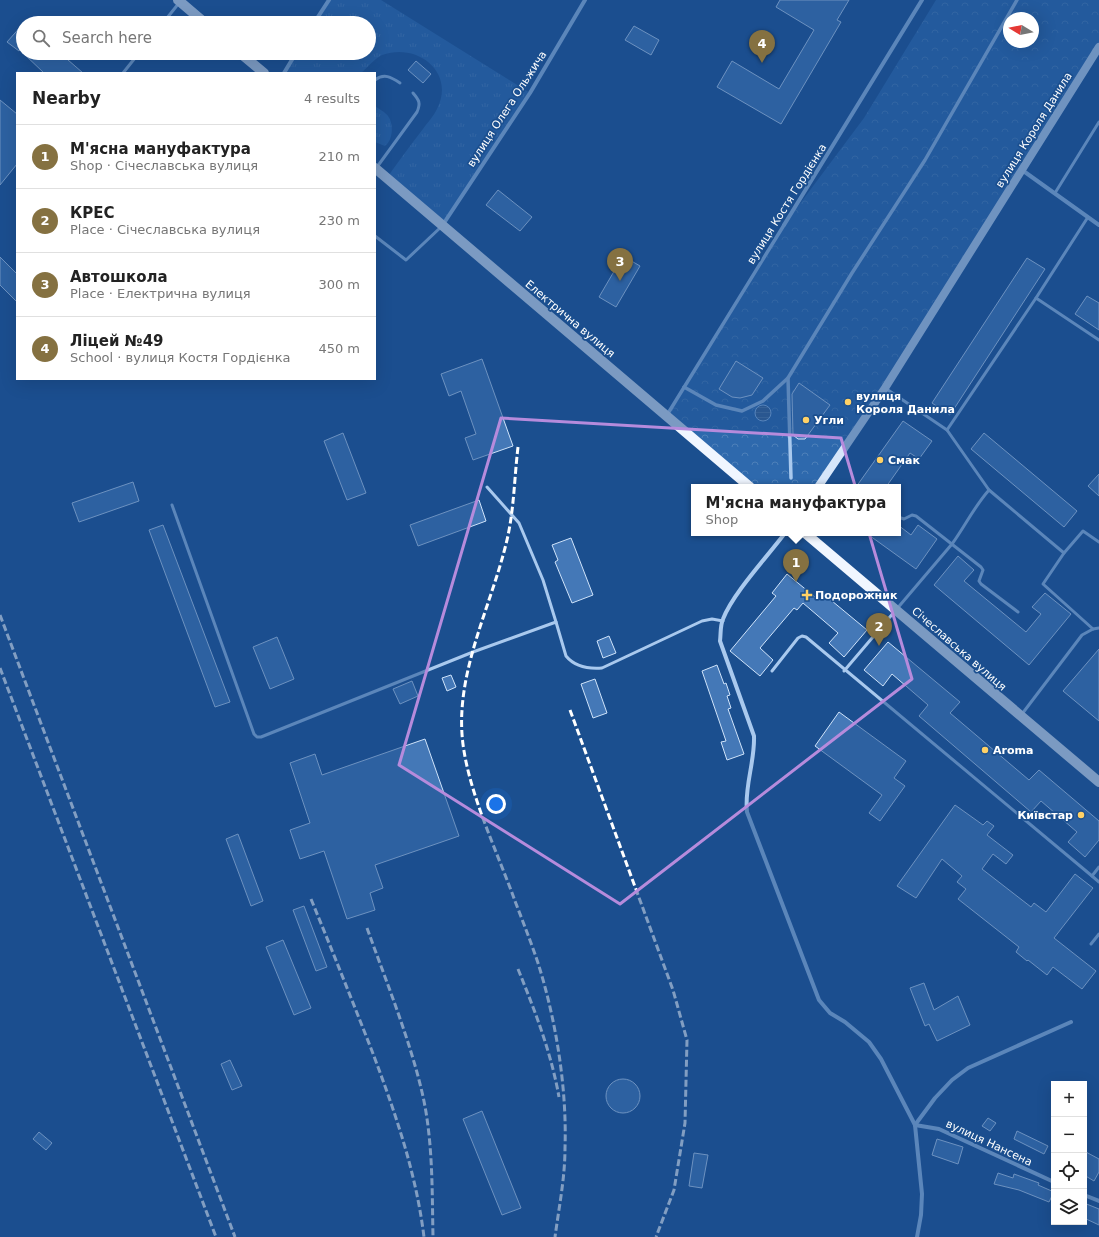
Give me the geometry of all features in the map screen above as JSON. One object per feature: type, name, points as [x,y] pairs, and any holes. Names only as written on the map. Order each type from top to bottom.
[{"type":"main road","points":[[179,1],[197,16]]},
{"type":"main road","name":"вулиця Короля Данила","points":[[820,484],[885,388],[1099,47]]},
{"type":"main road","points":[[248,60],[263,72]]},
{"type":"main road","name":"Електрична вулиця","points":[[376,170],[746,484]]},
{"type":"main road","name":"Січеславська вулиця","points":[[808,536],[1099,782]]},
{"type":"street","points":[[319,16],[329,0]]},
{"type":"street","name":"вулиця Олега Ольжича","points":[[442,226],[530,93],[585,0]]},
{"type":"street","name":"вулиця Костя Гордієнка","points":[[666,416],[922,0]]},
{"type":"street","points":[[684,388],[716,405],[742,411],[763,401],[788,378],[852,273],[925,160],[1017,0]]},
{"type":"street","points":[[285,72],[292,60]]},
{"type":"street","points":[[1022,170],[1099,225]]},
{"type":"street","points":[[788,378],[791,478]]},
{"type":"street","points":[[783,536],[736,598],[722,621],[720,641],[754,736],[754,752],[747,795],[747,812],[819,1000],[830,1013],[845,1022],[869,1042],[882,1059],[915,1125],[922,1194],[921,1215],[917,1237]]},
{"type":"street","points":[[915,1125],[934,1098],[952,1080],[968,1068],[1071,1022]]},
{"type":"street","name":"вулиця Нансена","points":[[915,1125],[938,1129],[1051,1181]]},
{"type":"street","points":[[1087,1196],[1099,1201]]},
{"type":"lane","points":[[168,16],[179,1]]},
{"type":"lane","points":[[124,72],[133,60]]},
{"type":"lane","points":[[376,79],[379,77],[390,76],[400,83]]},
{"type":"lane","points":[[376,168],[420,106],[419,100],[413,93]]},
{"type":"lane","points":[[1055,193],[1099,122]]},
{"type":"lane","points":[[946,430],[1036,298],[1088,217]]},
{"type":"lane","points":[[376,237],[406,260],[442,226]]},
{"type":"lane","points":[[1036,298],[1099,340]]},
{"type":"lane","points":[[885,388],[946,430],[989,490],[1064,553]]},
{"type":"lane","points":[[487,487],[519,523],[543,580],[566,656],[570,660],[584,667],[602,668],[702,621],[712,619],[722,621]]},
{"type":"lane","points":[[844,671],[952,544],[965,527],[973,509],[989,490]]},
{"type":"lane","points":[[172,505],[254,734],[257,737],[269,734],[473,652],[556,622]]},
{"type":"lane","points":[[901,518],[904,519],[912,514],[916,516],[981,567],[983,570],[979,581],[981,584],[1018,612]]},
{"type":"lane","points":[[1093,629],[1043,584],[1064,553],[1083,531],[1099,542]]},
{"type":"lane","points":[[1020,716],[1082,636],[1093,629],[1099,628]]},
{"type":"lane","points":[[772,671],[798,638],[802,636],[806,637],[844,671],[1099,882]]},
{"type":"lane","points":[[1092,876],[1099,867]]},
{"type":"lane","points":[[1091,944],[1099,934]]},
{"type":"highlighted area","points":[[501,418],[841,438],[912,679],[620,904],[399,765]]},
{"type":"green space","points":[[329,0],[381,0],[530,93],[442,226],[386,179],[437,109],[442,96],[441,83],[437,72],[430,63],[420,57],[408,53],[395,52],[379,56],[376,59],[376,16],[319,16]]},
{"type":"green space","points":[[936,0],[1099,0],[1099,47],[820,484],[746,484],[666,416],[784,225],[864,118]]},
{"type":"green space","points":[[292,60],[375,60],[362,72],[285,72]]},
{"type":"green space","points":[[376,107],[387,115],[390,119],[392,127],[390,140],[385,146],[376,142]]},
{"type":"shaded area","points":[[760,405],[766,405],[771,410],[769,419],[766,421],[760,421],[755,416],[755,410]]},
{"type":"building","points":[[780,0],[849,0],[837,20],[841,22],[781,124],[717,87],[732,61],[779,89],[814,30],[776,7]]},
{"type":"building","points":[[634,26],[659,40],[651,55],[625,40]]},
{"type":"building","points":[[16,32],[16,49],[7,42]]},
{"type":"building","points":[[30,60],[68,60],[82,72],[43,72]]},
{"type":"building","points":[[416,61],[431,74],[423,83],[408,70]]},
{"type":"building","points":[[0,100],[16,113],[16,165],[0,185]]},
{"type":"building","points":[[498,190],[532,217],[520,231],[486,205]]},
{"type":"building","points":[[623,256],[640,266],[616,307],[599,297]]},
{"type":"building","points":[[0,257],[16,273],[16,301],[0,285]]},
{"type":"building","points":[[1027,258],[1045,269],[950,415],[932,403]]},
{"type":"building","points":[[1087,296],[1099,303],[1099,330],[1075,314]]},
{"type":"building","points":[[482,359],[513,446],[473,460],[465,438],[476,434],[461,391],[449,396],[441,374]]},
{"type":"building","points":[[736,361],[763,378],[752,395],[740,398],[732,397],[719,389]]},
{"type":"building","name":"Угли","points":[[799,383],[830,405],[805,439],[798,439],[793,435],[792,394]]},
{"type":"building","points":[[903,421],[932,441],[919,459],[910,453],[888,484],[858,484]]},
{"type":"building","points":[[343,433],[366,493],[347,500],[324,441]]},
{"type":"building","points":[[984,433],[1077,511],[1064,527],[971,449]]},
{"type":"building","points":[[1099,474],[1099,496],[1088,486]]},
{"type":"building","points":[[133,482],[139,501],[79,522],[72,503]]},
{"type":"building","points":[[479,500],[486,521],[418,546],[410,525]]},
{"type":"building","points":[[163,525],[230,702],[215,707],[149,530]]},
{"type":"building","points":[[918,525],[937,539],[916,569],[870,536],[901,536],[901,527],[911,535]]},
{"type":"building","points":[[571,538],[593,595],[572,603],[555,562],[558,560],[552,545]]},
{"type":"building","points":[[958,556],[974,570],[964,581],[1026,632],[1041,614],[1032,607],[1045,593],[1071,614],[1029,665],[934,585]]},
{"type":"building","points":[[787,574],[815,597],[820,591],[867,630],[844,657],[829,643],[838,633],[803,603],[797,610],[794,608],[760,648],[773,660],[760,676],[730,651],[776,596],[772,593]]},
{"type":"building","points":[[609,636],[616,653],[603,658],[597,641]]},
{"type":"building","points":[[277,637],[294,679],[270,689],[253,647]]},
{"type":"building","points":[[888,642],[960,702],[950,713],[1029,780],[1039,770],[1099,821],[1099,840],[1085,857],[1068,842],[1077,832],[1041,801],[1031,812],[919,716],[928,705],[892,674],[883,686],[864,670]]},
{"type":"building","points":[[1099,649],[1099,721],[1063,691]]},
{"type":"building","points":[[717,665],[730,695],[727,696],[731,708],[728,709],[744,754],[727,760],[721,742],[726,741],[702,671]]},
{"type":"building","points":[[451,675],[456,687],[447,691],[442,678]]},
{"type":"building","points":[[595,679],[607,713],[593,718],[581,684]]},
{"type":"building","points":[[412,681],[418,696],[400,704],[393,689]]},
{"type":"building","points":[[839,712],[906,761],[894,778],[905,786],[880,821],[869,813],[882,795],[815,746]]},
{"type":"building","points":[[425,739],[459,836],[375,865],[383,888],[370,893],[375,910],[347,919],[324,851],[300,859],[290,830],[310,823],[290,763],[315,754],[322,775]]},
{"type":"building","points":[[955,805],[983,825],[987,821],[994,826],[987,835],[1013,855],[1006,864],[993,854],[982,869],[1031,907],[1034,903],[1046,912],[1075,874],[1093,888],[1054,938],[1096,971],[1082,989],[1053,967],[1047,975],[1028,960],[1027,961],[1016,952],[1019,947],[958,899],[966,889],[957,882],[962,876],[942,859],[916,898],[897,886]]},
{"type":"building","points":[[238,834],[263,901],[251,906],[226,839]]},
{"type":"building","points":[[304,906],[327,967],[316,971],[293,910]]},
{"type":"building","points":[[283,940],[311,1008],[294,1015],[266,947]]},
{"type":"building","points":[[924,983],[934,1010],[958,996],[970,1025],[937,1041],[929,1024],[925,1026],[910,988]]},
{"type":"building","points":[[230,1060],[242,1086],[232,1090],[221,1064]]},
{"type":"building","points":[[620,1079],[626,1079],[630,1080],[637,1086],[640,1096],[639,1103],[633,1110],[626,1113],[620,1113],[616,1112],[609,1106],[606,1099],[606,1093],[607,1089],[613,1082]]},
{"type":"building","points":[[482,1111],[521,1208],[502,1215],[463,1119]]},
{"type":"building","points":[[988,1118],[996,1123],[990,1131],[982,1126]]},
{"type":"building","points":[[1017,1131],[1048,1146],[1044,1154],[1014,1139]]},
{"type":"building","points":[[39,1132],[52,1143],[46,1150],[33,1139]]},
{"type":"building","points":[[937,1139],[963,1147],[958,1164],[932,1155]]},
{"type":"building","points":[[694,1153],[708,1155],[702,1188],[689,1186]]},
{"type":"building","points":[[1087,1153],[1099,1159],[1099,1172],[1094,1181],[1087,1177]]},
{"type":"building","points":[[998,1173],[1013,1178],[1014,1174],[1039,1183],[1038,1185],[1051,1191],[1051,1198],[1049,1202],[1019,1190],[994,1184]]},
{"type":"building","points":[[1087,1204],[1099,1209],[1099,1225],[1087,1219]]},
{"type":"railway","points":[[518,447],[508,536],[467,673],[463,699],[462,725],[464,751],[479,808],[538,963],[555,1031],[562,1078],[565,1125],[565,1159],[562,1192],[555,1237]]},
{"type":"railway","points":[[0,615],[235,1237]]},
{"type":"railway","points":[[0,668],[216,1237]]},
{"type":"railway","points":[[570,710],[673,990],[687,1040],[685,1123],[674,1190],[656,1237]]},
{"type":"railway","points":[[311,899],[389,1097],[404,1142],[416,1189],[424,1237]]},
{"type":"railway","points":[[367,928],[404,1030],[417,1071],[426,1110],[432,1182],[433,1237]]},
{"type":"railway","points":[[518,969],[547,1048],[559,1097]]},
{"type":"place","name":"Ліцей №49","points":[[762,63]]},
{"type":"place","name":"Автошкола","points":[[620,281]]},
{"type":"place","name":"вулиця Короля Данила","points":[[848,402]]},
{"type":"place","name":"Угли","points":[[806,420]]},
{"type":"place","name":"Смак","points":[[880,460]]},
{"type":"place","name":"М'ясна мануфактура","points":[[796,582]]},
{"type":"place","name":"Подорожник","points":[[807,595]]},
{"type":"place","name":"КРЕС","points":[[879,646]]},
{"type":"place","name":"Aroma","points":[[985,750]]},
{"type":"place","name":"Київстар","points":[[1081,815]]}]
